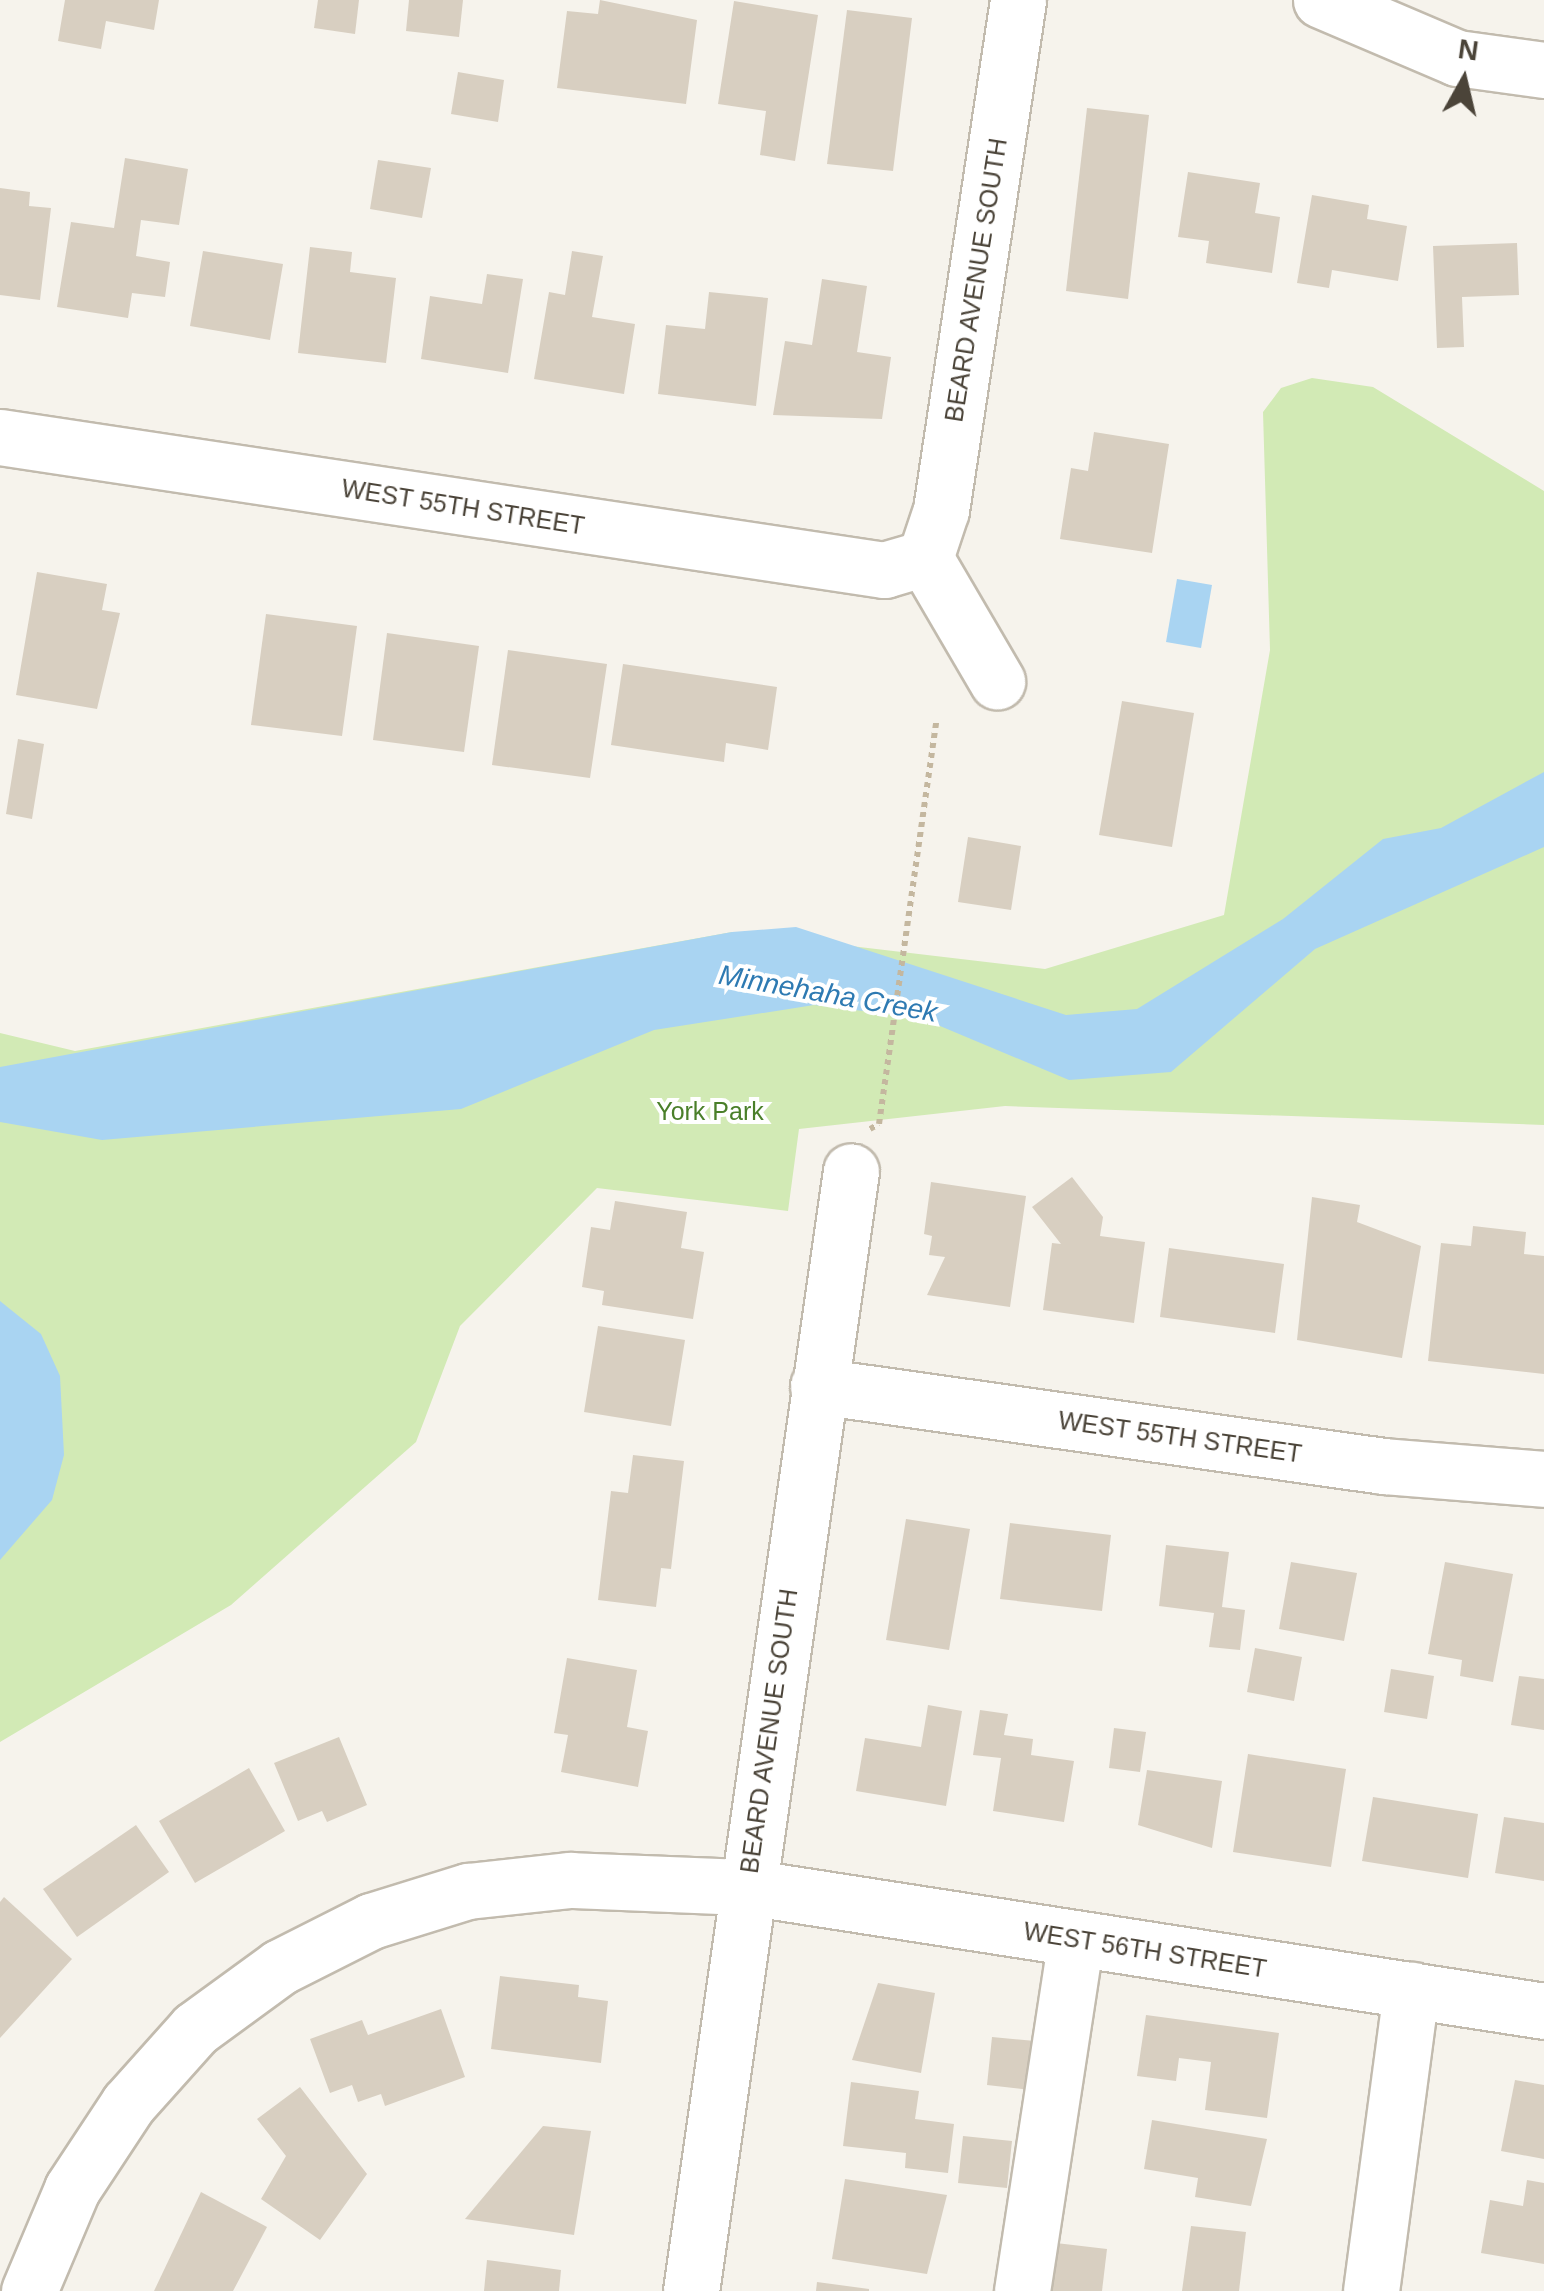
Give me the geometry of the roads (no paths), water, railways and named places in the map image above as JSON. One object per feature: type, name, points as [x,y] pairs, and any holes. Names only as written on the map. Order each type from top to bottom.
[{"type":"street","name":"BEARD AVENUE SOUTH","points":[[925,558],[940,510],[1018,0]]},
{"type":"street","points":[[1321,0],[1457,58],[1544,70]]},
{"type":"street","name":"WEST 55TH STREET","points":[[0,437],[884,570],[925,558]]},
{"type":"street","points":[[925,558],[997,681]]},
{"type":"street","name":"BEARD AVENUE SOUTH","points":[[691,2291],[851,1171]]},
{"type":"street","name":"WEST 55TH STREET","points":[[818,1386],[1384,1466],[1544,1479]]},
{"type":"street","name":"WEST 56TH STREET","points":[[29,2291],[72,2189],[128,2104],[196,2029],[280,1967],[371,1921],[468,1891],[570,1880],[747,1887],[1544,2011]]},
{"type":"street","points":[[1022,2291],[1076,1940]]},
{"type":"street","points":[[1371,2291],[1411,1990]]},
{"type":"water","points":[[1177,579],[1212,585],[1201,648],[1166,642]]},
{"type":"water","name":"Minnehaha Creek","points":[[1544,772],[1544,847],[1315,949],[1171,1072],[1069,1080],[921,1018],[814,1005],[654,1030],[461,1109],[102,1140],[0,1122],[0,1067],[732,932],[796,927],[1066,1015],[1137,1009],[1283,919],[1383,839],[1441,828]]},
{"type":"water","points":[[0,1301],[41,1334],[60,1376],[64,1455],[52,1500],[0,1560]]},
{"type":"park label","name":"York Park","points":[[710,1111]]}]
